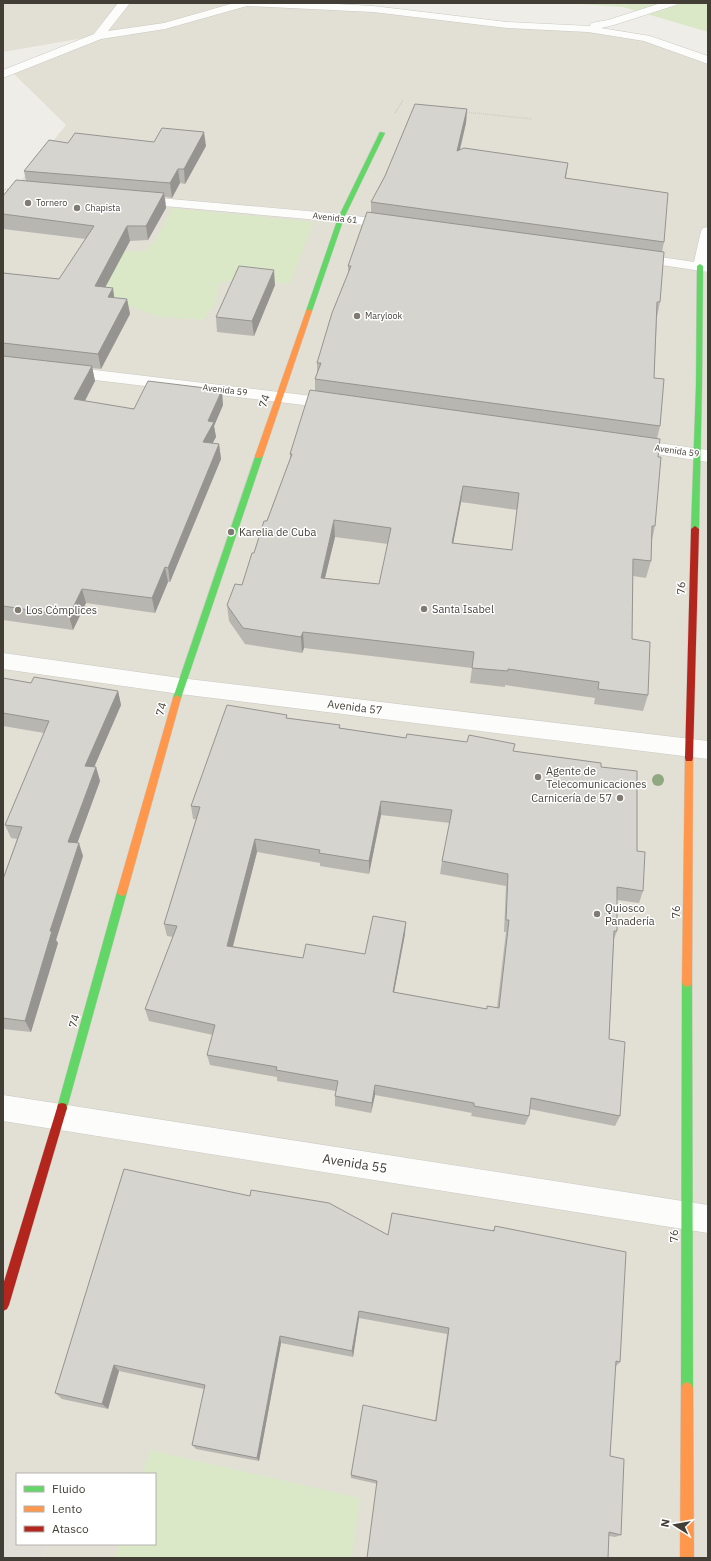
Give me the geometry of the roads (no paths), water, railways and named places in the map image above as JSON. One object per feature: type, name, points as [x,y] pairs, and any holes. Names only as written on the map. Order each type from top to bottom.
[{"type":"street","points":[[98,36],[124,3]]},
{"type":"street","points":[[6,71],[98,36],[165,26],[247,3],[372,10],[507,25],[576,28],[646,38],[708,60]]},
{"type":"street","points":[[576,28],[610,23],[672,3]]},
{"type":"street","name":"74","points":[[3,1305],[59,1117],[180,686],[278,396],[341,218],[382,133]]},
{"type":"street","name":"Avenida 61","points":[[119,198],[341,218],[403,226]]},
{"type":"street","points":[[622,256],[704,267]]},
{"type":"street","name":"76","points":[[687,1558],[697,1217],[698,749],[704,385],[704,267]]},
{"type":"street","name":"Avenida 59","points":[[3,364],[278,396],[349,406]]},
{"type":"street","name":"Avenida 59","points":[[610,442],[702,455]]},
{"type":"street","name":"Avenida 57","points":[[3,661],[180,686],[698,749]]},
{"type":"street","name":"Avenida 55","points":[[3,1108],[697,1217]]},
{"type":"lane","points":[[704,267],[708,232]]},
{"type":"place","name":"Tornero","points":[[28,203]]},
{"type":"place","name":"Chapista","points":[[77,208]]},
{"type":"place","name":"Marylook","points":[[357,316]]},
{"type":"place","name":"Karelia de Cuba","points":[[231,532]]},
{"type":"place","name":"Santa Isabel","points":[[424,609]]},
{"type":"place","name":"Los Cómplices","points":[[18,610]]},
{"type":"place","name":"Agente de Telecomunicaciones","points":[[538,777]]},
{"type":"place","name":"Carnicería de 57","points":[[620,798]]},
{"type":"place","name":"Quiosco Panadería","points":[[597,914]]}]
